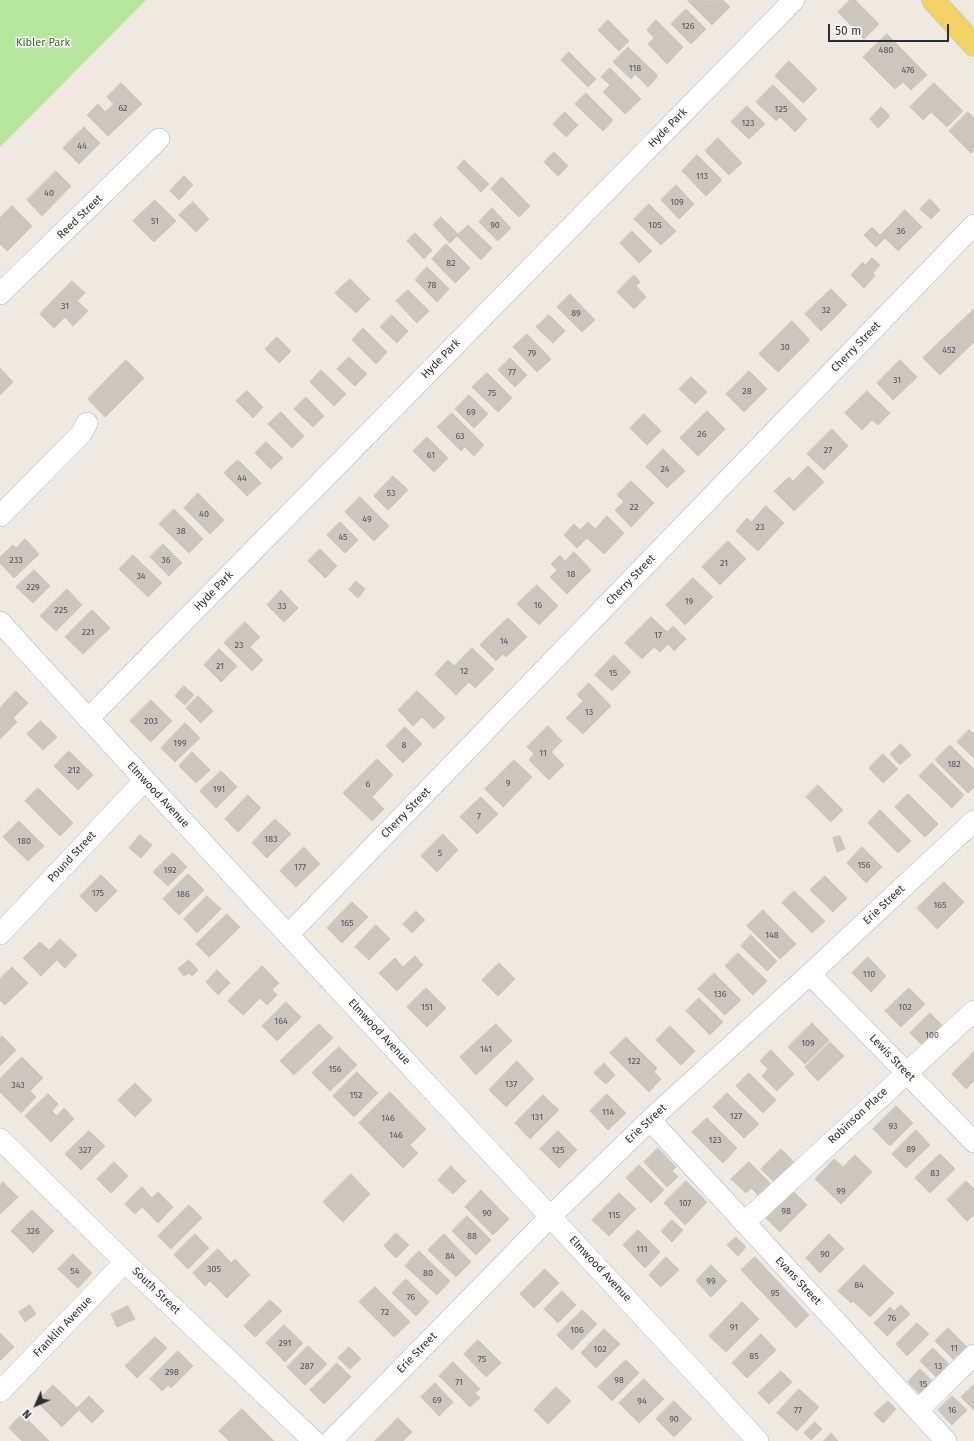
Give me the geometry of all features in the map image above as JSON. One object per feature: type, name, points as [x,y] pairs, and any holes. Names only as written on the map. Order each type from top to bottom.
[{"type":"main road","points":[[933,0],[974,45]]},
{"type":"street","name":"Hyde Park","points":[[88,719],[794,0]]},
{"type":"street","name":"Reed Street","points":[[0,294],[159,139]]},
{"type":"street","name":"Cherry Street","points":[[288,935],[974,225]]},
{"type":"street","points":[[0,516],[81,434],[87,423]]},
{"type":"street","name":"Elmwood Avenue","points":[[0,622],[144,781],[551,1216],[758,1441]]},
{"type":"street","name":"Pound Street","points":[[0,934],[144,781]]},
{"type":"street","name":"Erie Street","points":[[331,1441],[551,1216],[650,1120],[810,974],[974,821]]},
{"type":"street","name":"Lewis Street","points":[[810,974],[974,1142]]},
{"type":"street","name":"Robinson Place","points":[[744,1223],[906,1072],[974,1011]]},
{"type":"street","name":"Evans Street","points":[[650,1120],[946,1441]]},
{"type":"street","name":"South Street","points":[[0,1139],[125,1262],[314,1441]]},
{"type":"street","name":"Franklin Avenue","points":[[0,1392],[125,1262]]},
{"type":"street","points":[[918,1410],[974,1355]]},
{"type":"green space","name":"Kibler Park","points":[[0,0],[146,0],[0,147]]},
{"type":"building","points":[[723,0],[730,7],[712,25],[688,1]]},
{"type":"building","points":[[850,0],[855,0],[879,24],[864,39],[838,12]]},
{"type":"building","points":[[686,9],[706,29],[691,44],[671,24]]},
{"type":"building","points":[[608,20],[629,41],[619,51],[598,30]]},
{"type":"building","points":[[656,20],[683,47],[667,64],[648,44],[654,38],[647,30]]},
{"type":"building","points":[[887,34],[927,75],[911,90],[903,82],[895,89],[863,57]]},
{"type":"building","points":[[628,47],[658,76],[648,87],[635,74],[631,79],[613,62]]},
{"type":"building","points":[[569,52],[596,79],[588,87],[561,60]]},
{"type":"building","points":[[789,61],[817,89],[803,103],[775,76]]},
{"type":"building","points":[[610,68],[641,99],[625,114],[603,92],[610,85],[601,77]]},
{"type":"building","points":[[121,83],[142,104],[108,136],[87,115],[98,104],[105,112],[114,104],[107,97]]},
{"type":"building","points":[[934,83],[963,111],[947,127],[931,112],[923,120],[910,107]]},
{"type":"building","points":[[773,85],[807,119],[795,132],[780,117],[776,121],[756,102]]},
{"type":"building","points":[[586,93],[613,120],[603,131],[575,104]]},
{"type":"building","points":[[747,106],[765,124],[749,139],[731,122]]},
{"type":"building","points":[[881,107],[890,116],[878,128],[870,119]]},
{"type":"building","points":[[565,112],[578,125],[566,137],[553,124]]},
{"type":"building","points":[[968,112],[974,118],[974,150],[971,153],[949,131]]},
{"type":"building","points":[[84,127],[100,143],[79,164],[63,148]]},
{"type":"building","points":[[718,138],[742,163],[729,175],[705,151]]},
{"type":"building","points":[[554,152],[568,166],[558,176],[544,162]]},
{"type":"building","points":[[697,155],[722,180],[706,196],[682,171]]},
{"type":"building","points":[[464,160],[489,184],[481,192],[457,168]]},
{"type":"building","points":[[56,171],[71,186],[42,216],[27,200]]},
{"type":"building","points":[[184,176],[193,185],[179,200],[170,191]]},
{"type":"building","points":[[502,177],[530,206],[519,217],[491,189]]},
{"type":"building","points":[[676,185],[694,204],[679,219],[661,200]]},
{"type":"building","points":[[930,199],[940,210],[931,219],[920,209]]},
{"type":"building","points":[[155,200],[176,221],[154,242],[133,221]]},
{"type":"building","points":[[193,202],[209,219],[196,232],[179,215]]},
{"type":"building","points":[[649,204],[676,231],[661,245],[634,219]]},
{"type":"building","points":[[12,206],[32,226],[7,251],[0,244],[0,218]]},
{"type":"building","points":[[492,208],[511,228],[498,241],[479,222]]},
{"type":"building","points":[[905,210],[922,227],[898,251],[885,238],[876,247],[864,235],[872,227],[880,235]]},
{"type":"building","points":[[441,217],[458,234],[468,225],[492,248],[481,260],[457,236],[450,243],[433,225]]},
{"type":"building","points":[[632,231],[652,251],[639,263],[620,243]]},
{"type":"building","points":[[415,233],[432,250],[424,259],[407,241]]},
{"type":"building","points":[[446,244],[470,268],[455,283],[432,259]]},
{"type":"building","points":[[872,258],[880,265],[873,273],[875,276],[864,288],[851,275],[863,262],[865,265]]},
{"type":"building","points":[[427,267],[449,289],[437,302],[415,280]]},
{"type":"building","points":[[634,275],[640,282],[636,286],[646,297],[634,309],[617,292]]},
{"type":"building","points":[[350,279],[370,299],[356,313],[335,293]]},
{"type":"building","points":[[72,281],[85,293],[77,301],[88,311],[73,326],[65,317],[54,328],[40,314]]},
{"type":"building","points":[[831,289],[847,305],[821,331],[805,314]]},
{"type":"building","points":[[408,290],[429,311],[417,323],[396,301]]},
{"type":"building","points":[[570,294],[595,320],[582,332],[557,307]]},
{"type":"building","points":[[974,309],[974,342],[940,375],[923,358]]},
{"type":"building","points":[[392,315],[408,331],[397,343],[380,327]]},
{"type":"building","points":[[549,315],[565,331],[553,343],[536,327]]},
{"type":"building","points":[[792,321],[810,340],[778,372],[759,354]]},
{"type":"building","points":[[363,328],[387,352],[376,364],[352,340]]},
{"type":"building","points":[[527,334],[551,359],[537,372],[513,347]]},
{"type":"building","points":[[277,337],[291,351],[279,363],[265,349]]},
{"type":"building","points":[[349,357],[367,374],[355,386],[337,369]]},
{"type":"building","points":[[510,358],[527,375],[515,387],[498,370]]},
{"type":"building","points":[[126,360],[144,378],[105,417],[88,399]]},
{"type":"building","points":[[900,360],[917,377],[893,400],[877,383]]},
{"type":"building","points":[[0,368],[13,382],[0,395]]},
{"type":"building","points":[[321,370],[346,394],[334,406],[310,382]]},
{"type":"building","points":[[749,371],[767,389],[744,412],[726,394]]},
{"type":"building","points":[[487,373],[512,398],[498,412],[472,387]]},
{"type":"building","points":[[691,377],[707,392],[695,404],[679,389]]},
{"type":"building","points":[[247,391],[263,407],[253,418],[236,401]]},
{"type":"building","points":[[867,391],[890,413],[878,425],[872,420],[862,430],[845,413]]},
{"type":"building","points":[[469,395],[488,414],[474,428],[455,409]]},
{"type":"building","points":[[306,397],[324,416],[313,427],[294,409]]},
{"type":"building","points":[[707,411],[725,429],[698,456],[680,438]]},
{"type":"building","points":[[281,412],[304,436],[292,448],[268,424]]},
{"type":"building","points":[[452,413],[484,445],[474,456],[465,447],[461,451],[437,427]]},
{"type":"building","points":[[644,414],[661,431],[647,445],[630,428]]},
{"type":"building","points":[[832,429],[848,446],[824,470],[807,454]]},
{"type":"building","points":[[427,437],[448,458],[434,472],[413,451]]},
{"type":"building","points":[[266,442],[283,458],[271,469],[255,453]]},
{"type":"building","points":[[663,449],[685,471],[667,488],[646,467]]},
{"type":"building","points":[[238,460],[261,483],[247,496],[224,473]]},
{"type":"building","points":[[808,466],[824,482],[794,511],[774,491],[789,477],[793,481]]},
{"type":"building","points":[[393,476],[408,490],[388,510],[374,496]]},
{"type":"building","points":[[631,481],[654,503],[631,527],[615,510],[624,502],[617,495]]},
{"type":"building","points":[[198,493],[224,520],[210,534],[184,508]]},
{"type":"building","points":[[360,497],[389,526],[374,541],[345,512]]},
{"type":"building","points":[[766,506],[784,523],[758,551],[736,531],[747,518],[751,522]]},
{"type":"building","points":[[174,509],[203,539],[189,553],[159,524]]},
{"type":"building","points":[[607,516],[624,533],[604,554],[587,538],[577,548],[564,535],[574,524],[580,530],[588,522],[595,529]]},
{"type":"building","points":[[340,522],[358,540],[345,553],[327,535]]},
{"type":"building","points":[[25,539],[39,554],[14,578],[0,563],[0,557],[13,545],[16,548]]},
{"type":"building","points":[[728,541],[746,559],[720,585],[702,567]]},
{"type":"building","points":[[163,544],[182,563],[169,576],[150,557]]},
{"type":"building","points":[[320,549],[337,566],[325,578],[308,561]]},
{"type":"building","points":[[574,552],[591,570],[567,594],[550,577],[557,570],[551,564],[560,555],[565,561]]},
{"type":"building","points":[[133,555],[162,583],[148,597],[119,569]]},
{"type":"building","points":[[34,570],[50,586],[33,603],[16,587]]},
{"type":"building","points":[[693,578],[713,597],[685,625],[666,605]]},
{"type":"building","points":[[356,581],[365,589],[358,598],[349,590]]},
{"type":"building","points":[[537,585],[558,606],[539,625],[517,604]]},
{"type":"building","points":[[67,589],[82,605],[56,631],[40,616]]},
{"type":"building","points":[[281,590],[298,608],[284,622],[267,605]]},
{"type":"building","points":[[92,610],[110,628],[83,654],[65,637]]},
{"type":"building","points":[[651,617],[667,632],[673,626],[686,639],[674,651],[668,644],[660,652],[654,647],[642,659],[625,643]]},
{"type":"building","points":[[508,618],[527,637],[506,657],[503,654],[496,661],[480,645]]},
{"type":"building","points":[[245,622],[260,637],[250,647],[263,660],[252,671],[224,643]]},
{"type":"building","points":[[472,648],[494,669],[475,688],[469,682],[456,695],[435,674],[448,660],[454,666]]},
{"type":"building","points":[[219,649],[237,666],[221,682],[204,665]]},
{"type":"building","points":[[614,655],[631,672],[612,691],[595,675]]},
{"type":"building","points":[[589,683],[611,706],[583,734],[566,718],[583,701],[577,695]]},
{"type":"building","points":[[184,686],[194,695],[185,705],[175,696]]},
{"type":"building","points":[[16,691],[28,703],[13,718],[17,722],[0,739],[0,708]]},
{"type":"building","points":[[417,691],[445,718],[434,729],[422,717],[413,726],[398,710]]},
{"type":"building","points":[[198,696],[213,711],[201,723],[186,708]]},
{"type":"building","points":[[151,700],[172,721],[151,742],[130,721]]},
{"type":"building","points":[[41,721],[57,737],[43,750],[27,734]]},
{"type":"building","points":[[185,723],[200,738],[175,762],[161,748]]},
{"type":"building","points":[[548,726],[562,741],[551,752],[564,765],[549,780],[529,760],[534,754],[527,747]]},
{"type":"building","points":[[405,727],[422,744],[403,763],[386,746]]},
{"type":"building","points":[[969,730],[974,734],[974,758],[957,742]]},
{"type":"building","points":[[901,744],[911,755],[900,765],[890,754]]},
{"type":"building","points":[[950,745],[974,769],[974,787],[968,793],[935,760]]},
{"type":"building","points":[[69,751],[93,775],[78,790],[54,766]]},
{"type":"building","points":[[192,752],[210,770],[196,783],[179,766]]},
{"type":"building","points":[[883,754],[898,769],[883,783],[869,768]]},
{"type":"building","points":[[377,759],[393,775],[372,797],[384,809],[372,821],[343,793]]},
{"type":"building","points":[[514,760],[532,777],[503,807],[485,789]]},
{"type":"building","points":[[932,763],[964,795],[952,808],[919,776]]},
{"type":"building","points":[[221,771],[237,787],[216,808],[200,791]]},
{"type":"building","points":[[818,785],[843,810],[831,822],[806,797]]},
{"type":"building","points":[[38,788],[73,823],[60,836],[25,801]]},
{"type":"building","points":[[908,794],[938,824],[925,837],[895,807]]},
{"type":"building","points":[[248,795],[261,808],[238,832],[225,819]]},
{"type":"building","points":[[481,797],[498,814],[477,834],[460,817]]},
{"type":"building","points":[[880,810],[911,841],[898,853],[868,823]]},
{"type":"building","points":[[275,819],[291,834],[267,858],[252,843]]},
{"type":"building","points":[[19,821],[44,846],[28,861],[3,837]]},
{"type":"building","points":[[443,834],[458,850],[437,872],[421,856]]},
{"type":"building","points":[[140,835],[152,845],[141,858],[129,848]]},
{"type":"building","points":[[840,836],[845,849],[837,852],[833,838]]},
{"type":"building","points":[[304,847],[320,864],[296,887],[280,871]]},
{"type":"building","points":[[862,847],[882,867],[866,883],[847,863]]},
{"type":"building","points":[[173,853],[187,867],[168,886],[153,872]]},
{"type":"building","points":[[188,874],[204,890],[179,915],[163,899]]},
{"type":"building","points":[[101,875],[117,891],[96,912],[80,896]]},
{"type":"building","points":[[825,876],[847,898],[833,912],[810,890]]},
{"type":"building","points":[[944,882],[964,902],[937,929],[917,908]]},
{"type":"building","points":[[794,891],[825,921],[812,933],[782,903]]},
{"type":"building","points":[[207,896],[221,909],[197,933],[184,919]]},
{"type":"building","points":[[352,902],[368,917],[342,943],[327,928]]},
{"type":"building","points":[[763,910],[796,944],[780,959],[747,926]]},
{"type":"building","points":[[416,911],[425,920],[412,933],[403,924]]},
{"type":"building","points":[[227,914],[240,927],[209,957],[196,944]]},
{"type":"building","points":[[376,925],[390,939],[369,960],[355,947]]},
{"type":"building","points":[[751,935],[777,961],[767,971],[741,946]]},
{"type":"building","points":[[60,939],[77,955],[65,968],[57,960],[41,976],[23,958],[40,942],[49,950]]},
{"type":"building","points":[[738,953],[767,981],[753,995],[725,966]]},
{"type":"building","points":[[415,956],[423,965],[397,991],[379,973],[395,958],[403,967]]},
{"type":"building","points":[[868,957],[886,976],[871,992],[852,973]]},
{"type":"building","points":[[189,960],[198,970],[192,976],[189,973],[184,976],[178,969]]},
{"type":"building","points":[[499,963],[515,979],[498,996],[482,980]]},
{"type":"building","points":[[262,966],[279,983],[272,990],[277,995],[267,1005],[260,998],[243,1015],[228,1001]]},
{"type":"building","points":[[12,967],[28,983],[5,1005],[0,1000],[0,979]]},
{"type":"building","points":[[217,970],[230,983],[218,995],[206,982]]},
{"type":"building","points":[[714,973],[741,1000],[725,1015],[698,989]]},
{"type":"building","points":[[426,988],[446,1008],[427,1027],[407,1007]]},
{"type":"building","points":[[909,988],[925,1004],[901,1027],[885,1011]]},
{"type":"building","points":[[699,998],[723,1022],[710,1035],[686,1011]]},
{"type":"building","points":[[286,1002],[301,1017],[277,1041],[262,1026]]},
{"type":"building","points":[[930,1013],[954,1037],[934,1057],[910,1033]]},
{"type":"building","points":[[812,1023],[829,1040],[805,1064],[788,1047]]},
{"type":"building","points":[[319,1024],[333,1038],[294,1075],[280,1061]]},
{"type":"building","points":[[496,1024],[512,1041],[476,1075],[460,1057]]},
{"type":"building","points":[[670,1026],[695,1051],[681,1065],[656,1040]]},
{"type":"building","points":[[2,1036],[16,1050],[0,1066],[0,1038]]},
{"type":"building","points":[[626,1037],[657,1068],[654,1072],[661,1079],[649,1092],[610,1053]]},
{"type":"building","points":[[830,1042],[844,1056],[818,1081],[805,1067]]},
{"type":"building","points":[[339,1047],[357,1065],[330,1091],[312,1073]]},
{"type":"building","points":[[771,1050],[794,1074],[777,1091],[762,1076],[768,1069],[760,1061]]},
{"type":"building","points":[[974,1052],[974,1081],[966,1089],[952,1074]]},
{"type":"building","points":[[22,1057],[43,1078],[30,1091],[36,1097],[21,1113],[0,1092],[0,1079]]},
{"type":"building","points":[[517,1061],[534,1079],[506,1107],[489,1090]]},
{"type":"building","points":[[604,1063],[615,1075],[606,1084],[594,1073]]},
{"type":"building","points":[[357,1072],[378,1093],[354,1117],[333,1096]]},
{"type":"building","points":[[749,1073],[776,1100],[763,1113],[736,1086]]},
{"type":"building","points":[[135,1083],[152,1100],[135,1117],[118,1100]]},
{"type":"building","points":[[390,1092],[426,1129],[410,1145],[418,1153],[403,1168],[359,1123]]},
{"type":"building","points":[[727,1093],[759,1124],[744,1138],[713,1107]]},
{"type":"building","points":[[48,1094],[58,1104],[52,1111],[57,1116],[64,1108],[74,1119],[51,1142],[25,1116]]},
{"type":"building","points":[[607,1094],[626,1113],[608,1130],[590,1111]]},
{"type":"building","points":[[543,1095],[559,1110],[530,1139],[515,1123]]},
{"type":"building","points":[[896,1106],[913,1123],[890,1146],[873,1129]]},
{"type":"building","points":[[707,1118],[737,1148],[723,1163],[692,1132]]},
{"type":"building","points":[[916,1130],[930,1145],[906,1168],[892,1154]]},
{"type":"building","points":[[89,1131],[105,1146],[81,1170],[65,1154]]},
{"type":"building","points":[[558,1131],[577,1150],[559,1168],[540,1149]]},
{"type":"building","points":[[658,1148],[676,1167],[672,1171],[678,1177],[667,1187],[644,1162]]},
{"type":"building","points":[[781,1149],[798,1166],[778,1186],[761,1169]]},
{"type":"building","points":[[940,1154],[955,1169],[930,1193],[915,1178]]},
{"type":"building","points":[[855,1155],[872,1172],[841,1204],[815,1179],[834,1159],[843,1167]]},
{"type":"building","points":[[114,1162],[128,1176],[111,1193],[97,1179]]},
{"type":"building","points":[[749,1162],[775,1188],[763,1200],[751,1188],[746,1193],[731,1179]]},
{"type":"building","points":[[639,1165],[664,1190],[651,1203],[626,1178]]},
{"type":"building","points":[[451,1166],[466,1181],[453,1194],[438,1180]]},
{"type":"building","points":[[351,1174],[370,1194],[343,1222],[323,1202]]},
{"type":"building","points":[[686,1181],[707,1202],[685,1225],[664,1203]]},
{"type":"building","points":[[966,1181],[974,1189],[974,1215],[967,1221],[947,1200]]},
{"type":"building","points":[[3,1182],[18,1197],[0,1214],[0,1185]]},
{"type":"building","points":[[142,1187],[152,1198],[158,1192],[173,1207],[158,1223],[142,1207],[135,1214],[125,1204]]},
{"type":"building","points":[[481,1190],[509,1219],[493,1235],[465,1207]]},
{"type":"building","points":[[793,1191],[807,1205],[780,1232],[766,1218]]},
{"type":"building","points":[[619,1193],[636,1209],[609,1236],[592,1220]]},
{"type":"building","points":[[189,1205],[202,1218],[171,1249],[158,1236]]},
{"type":"building","points":[[32,1210],[54,1231],[33,1253],[11,1231]]},
{"type":"building","points":[[467,1216],[491,1240],[476,1255],[452,1231]]},
{"type":"building","points":[[672,1220],[683,1230],[672,1242],[661,1231]]},
{"type":"building","points":[[638,1230],[660,1252],[645,1268],[623,1245]]},
{"type":"building","points":[[396,1233],[409,1245],[396,1258],[384,1246]]},
{"type":"building","points":[[195,1234],[209,1248],[188,1269],[174,1255]]},
{"type":"building","points":[[444,1234],[471,1262],[456,1277],[428,1250]]},
{"type":"building","points":[[829,1234],[844,1249],[820,1273],[806,1258]]},
{"type":"building","points":[[736,1237],[746,1247],[738,1256],[727,1245]]},
{"type":"building","points":[[218,1249],[231,1263],[235,1259],[250,1275],[227,1298],[210,1281],[205,1286],[193,1273]]},
{"type":"building","points":[[419,1251],[450,1281],[437,1295],[405,1266]]},
{"type":"building","points":[[73,1254],[92,1273],[78,1288],[58,1269]]},
{"type":"building","points":[[666,1257],[679,1270],[661,1287],[649,1275]]},
{"type":"building","points":[[755,1257],[809,1315],[796,1328],[741,1270]]},
{"type":"building","points":[[711,1265],[727,1281],[711,1297],[696,1281]]},
{"type":"building","points":[[864,1265],[894,1293],[870,1317],[853,1301],[851,1303],[838,1291]]},
{"type":"building","points":[[545,1269],[559,1283],[534,1308],[520,1294]]},
{"type":"building","points":[[406,1279],[429,1302],[416,1316],[392,1293]]},
{"type":"building","points":[[375,1287],[410,1322],[394,1337],[359,1302]]},
{"type":"building","points":[[562,1291],[576,1305],[558,1323],[544,1309]]},
{"type":"building","points":[[270,1300],[282,1311],[255,1337],[244,1326]]},
{"type":"building","points":[[742,1302],[759,1319],[726,1352],[709,1336]]},
{"type":"building","points":[[30,1305],[36,1314],[25,1322],[19,1312]]},
{"type":"building","points":[[901,1305],[910,1314],[887,1336],[874,1323],[890,1307],[894,1311]]},
{"type":"building","points":[[128,1306],[135,1319],[117,1327],[111,1314]]},
{"type":"building","points":[[582,1310],[597,1324],[572,1350],[557,1335]]},
{"type":"building","points":[[917,1323],[929,1334],[907,1356],[896,1344]]},
{"type":"building","points":[[284,1325],[303,1343],[285,1362],[266,1343]]},
{"type":"building","points":[[948,1328],[974,1354],[963,1369],[935,1341]]},
{"type":"building","points":[[604,1329],[620,1344],[596,1368],[581,1353]]},
{"type":"building","points":[[0,1333],[14,1347],[1,1360],[0,1359]]},
{"type":"building","points":[[761,1334],[776,1350],[747,1378],[732,1363]]},
{"type":"building","points":[[155,1337],[167,1348],[137,1378],[125,1366]]},
{"type":"building","points":[[478,1340],[501,1363],[486,1377],[464,1354]]},
{"type":"building","points":[[308,1346],[327,1364],[305,1385],[287,1367]]},
{"type":"building","points":[[349,1347],[361,1359],[350,1369],[338,1358]]},
{"type":"building","points":[[933,1348],[956,1371],[943,1384],[920,1361]]},
{"type":"building","points":[[178,1351],[193,1366],[171,1388],[168,1385],[162,1391],[150,1379]]},
{"type":"building","points":[[626,1360],[639,1373],[612,1401],[598,1387]]},
{"type":"building","points":[[453,1362],[480,1389],[475,1393],[480,1398],[470,1407],[439,1376]]},
{"type":"building","points":[[337,1363],[351,1377],[324,1404],[310,1390]]},
{"type":"building","points":[[920,1369],[939,1387],[926,1400],[908,1382]]},
{"type":"building","points":[[781,1371],[792,1382],[769,1404],[758,1393]]},
{"type":"building","points":[[644,1379],[664,1399],[639,1423],[619,1403]]},
{"type":"building","points":[[435,1383],[453,1402],[439,1416],[421,1397]]},
{"type":"building","points":[[53,1385],[77,1408],[89,1396],[104,1411],[92,1423],[79,1410],[62,1427],[37,1402]]},
{"type":"building","points":[[974,1385],[974,1410],[961,1397]]},
{"type":"building","points":[[556,1387],[571,1401],[548,1424],[534,1410]]},
{"type":"building","points":[[799,1389],[819,1407],[797,1431],[777,1413]]},
{"type":"building","points":[[952,1396],[967,1410],[952,1425],[938,1410]]},
{"type":"building","points":[[674,1401],[692,1419],[674,1437],[656,1419]]},
{"type":"building","points":[[888,1401],[896,1409],[883,1423],[874,1414]]},
{"type":"building","points":[[242,1409],[274,1441],[229,1441],[219,1431]]},
{"type":"building","points":[[22,1414],[49,1441],[22,1441],[9,1428]]},
{"type":"building","points":[[398,1418],[412,1432],[403,1441],[375,1441]]},
{"type":"building","points":[[815,1422],[822,1429],[811,1440],[804,1433]]},
{"type":"building","points":[[831,1433],[838,1441],[824,1441]]}]
